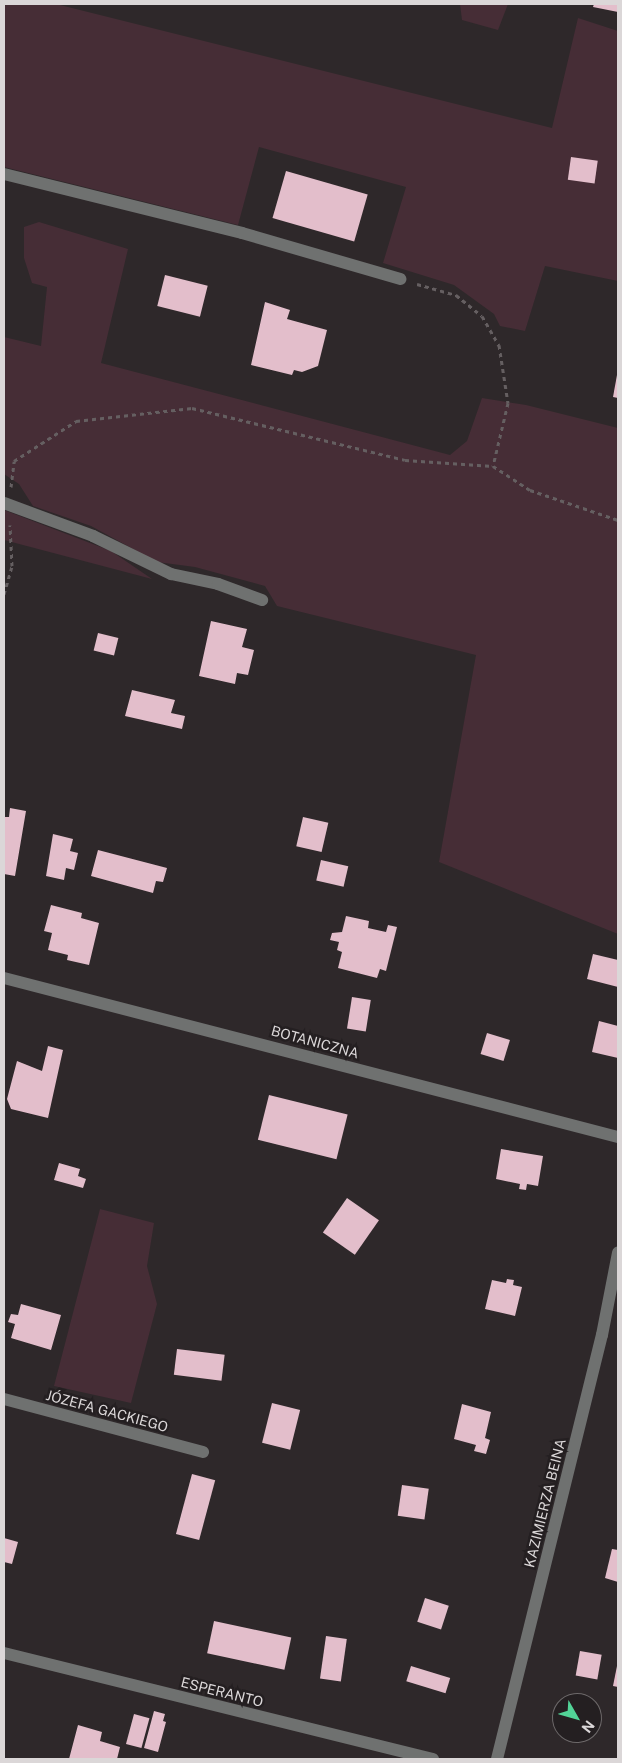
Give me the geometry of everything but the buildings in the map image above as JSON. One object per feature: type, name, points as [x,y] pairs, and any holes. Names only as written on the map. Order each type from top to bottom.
[{"type":"street","points":[[4,174],[242,233],[400,279]]},
{"type":"street","points":[[6,504],[93,536],[170,574],[218,584],[262,600]]},
{"type":"street","name":"BOTANICZNA","points":[[4,978],[618,1137]]},
{"type":"street","name":"KAZIMIERZA BEINA","points":[[497,1759],[602,1335],[618,1253]]},
{"type":"street","name":"JÓZEFA GACKIEGO","points":[[4,1399],[203,1452]]},
{"type":"street","name":"ESPERANTO","points":[[4,1653],[433,1759]]},
{"type":"path","points":[[400,279],[456,295],[482,316],[499,344],[508,403],[493,466]]},
{"type":"path","points":[[4,594],[12,566],[6,504],[14,461],[76,421],[192,408],[405,460],[493,466],[530,490],[618,520]]},
{"type":"shaded area","points":[[4,4],[56,4],[552,128],[578,18],[618,31],[618,281],[545,266],[525,331],[500,326],[494,314],[454,285],[383,263],[406,187],[259,147],[238,225],[4,167]]},
{"type":"shaded area","points":[[460,4],[508,4],[498,30],[462,20]]},
{"type":"shaded area","points":[[39,222],[128,249],[101,363],[450,455],[467,441],[482,398],[526,405],[618,428],[618,934],[439,862],[476,655],[277,606],[265,586],[195,567],[157,562],[91,526],[33,506],[19,484],[4,474],[4,337],[41,346],[47,287],[32,283],[24,258],[24,227]]},
{"type":"shaded area","points":[[4,510],[111,551],[152,579],[4,540]]},
{"type":"shaded area","points":[[100,1209],[154,1223],[147,1266],[157,1304],[131,1403],[54,1386]]}]
